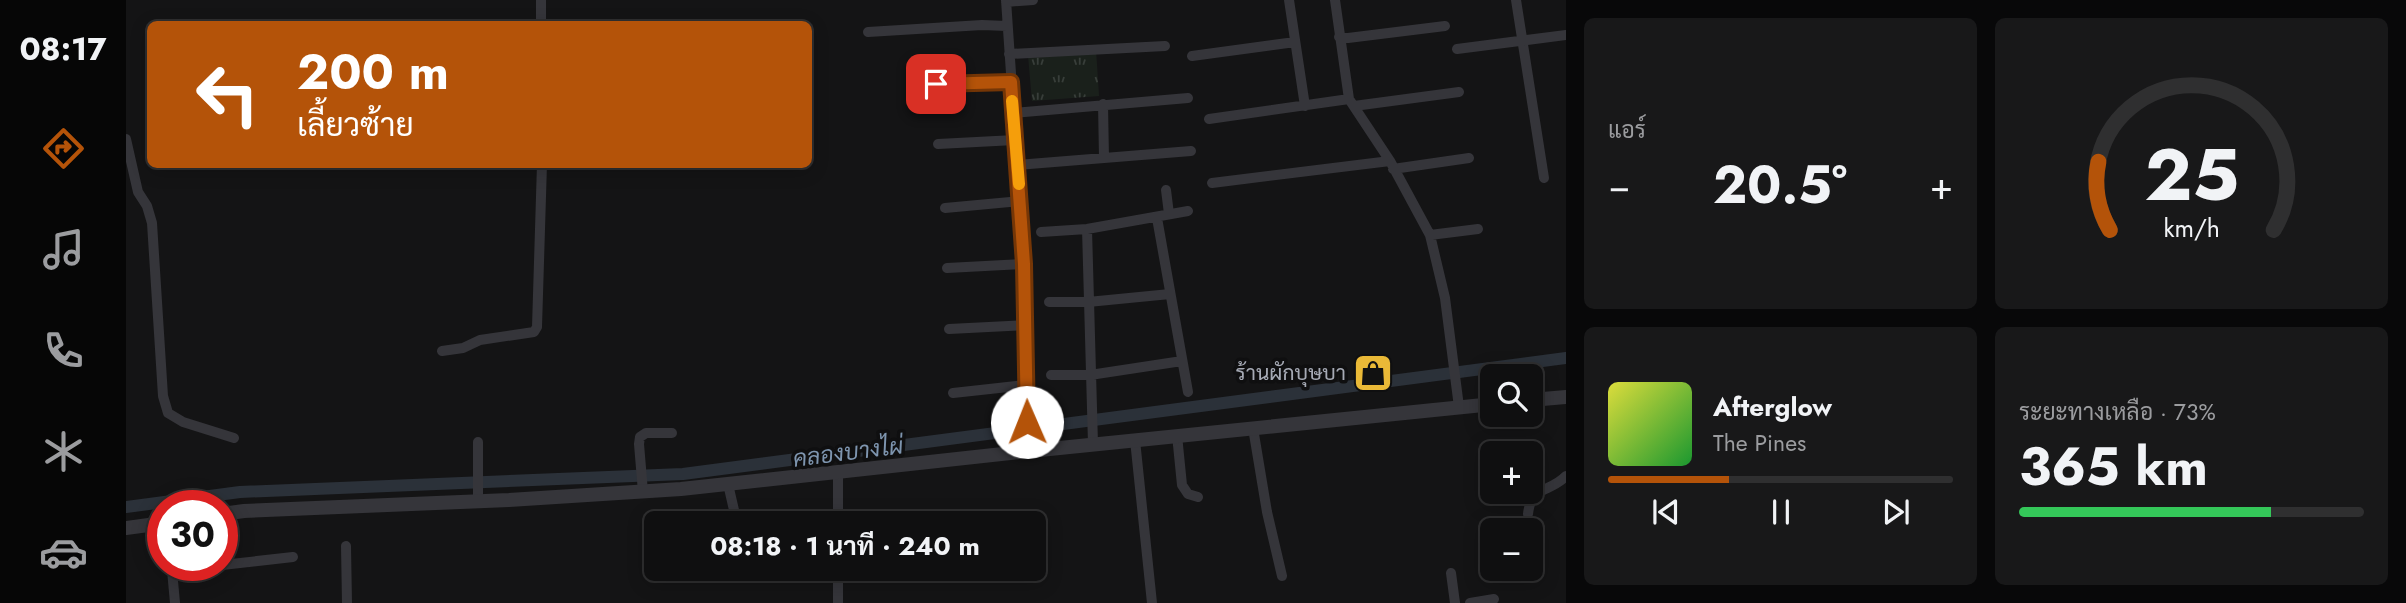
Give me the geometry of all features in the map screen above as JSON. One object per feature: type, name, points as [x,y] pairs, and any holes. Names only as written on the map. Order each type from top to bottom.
[{"type":"street","points":[[541,0],[541,21]]},
{"type":"street","points":[[1030,446],[1027,422],[1024,264],[1006,1],[1033,0]]},
{"type":"street","points":[[1289,0],[1305,106]]},
{"type":"street","points":[[1335,0],[1351,103],[1391,165],[1430,235],[1445,298],[1459,404]]},
{"type":"street","points":[[1516,0],[1544,178]]},
{"type":"street","points":[[868,32],[1007,26]]},
{"type":"street","points":[[1339,37],[1445,26]]},
{"type":"street","points":[[1457,49],[1566,35]]},
{"type":"street","points":[[1192,56],[1295,42]]},
{"type":"street","points":[[1009,54],[1165,46]]},
{"type":"street","points":[[936,84],[1011,82]]},
{"type":"street","points":[[1209,119],[1305,106],[1460,92]]},
{"type":"street","points":[[1013,113],[1188,98]]},
{"type":"street","points":[[1103,104],[1104,158]]},
{"type":"street","points":[[126,139],[138,192],[147,206],[152,223],[163,396],[168,413],[183,422],[234,438]]},
{"type":"street","points":[[938,144],[1015,139]]},
{"type":"street","points":[[1017,165],[1191,151]]},
{"type":"street","points":[[1212,183],[1469,158]]},
{"type":"street","points":[[442,351],[472,346],[481,340],[534,332],[537,327],[542,168]]},
{"type":"street","points":[[1166,190],[1169,214]]},
{"type":"street","points":[[945,208],[1020,201]]},
{"type":"street","points":[[1041,232],[1087,229],[1188,211]]},
{"type":"street","points":[[1157,218],[1188,392]]},
{"type":"street","points":[[1087,229],[1093,438]]},
{"type":"street","points":[[1430,235],[1478,229]]},
{"type":"street","points":[[947,268],[1024,264]]},
{"type":"street","points":[[1049,302],[1088,302],[1170,294]]},
{"type":"street","points":[[948,329],[1026,325]]},
{"type":"street","points":[[1051,375],[1090,374],[1182,361]]},
{"type":"street","points":[[953,393],[1026,386]]},
{"type":"street","points":[[1543,399],[1566,397]]},
{"type":"street","points":[[238,512],[478,496],[728,484],[1093,438],[1135,440],[1459,404],[1480,404]]},
{"type":"street","points":[[1253,428],[1267,512],[1282,576]]},
{"type":"street","points":[[643,487],[640,437],[646,433],[672,433]]},
{"type":"street","points":[[1177,435],[1182,485],[1188,494],[1198,497]]},
{"type":"street","points":[[1135,440],[1152,603]]},
{"type":"street","points":[[478,442],[478,496]]},
{"type":"street","points":[[838,472],[838,511]]},
{"type":"street","points":[[1528,514],[1529,501],[1536,494],[1566,476]]},
{"type":"street","points":[[728,484],[736,511]]},
{"type":"street","points":[[126,528],[147,525]]},
{"type":"street","points":[[346,546],[347,603]]},
{"type":"street","points":[[238,563],[293,557]]},
{"type":"street","points":[[1451,573],[1455,603]]},
{"type":"street","points":[[173,581],[175,603]]},
{"type":"street","points":[[838,581],[838,603]]},
{"type":"street","points":[[1470,603],[1494,599]]},
{"type":"green space","points":[[1096,50],[1099,96],[1032,101],[1028,55]]},
{"type":"waterway","name":"คลองบางไผ่","points":[[126,507],[240,492],[683,474],[1566,358]]},
{"type":"slow traffic","points":[[1012,101],[1019,184]]},
{"type":"place","name":"ร้านผักบุษบา","points":[[1373,373]]},
{"type":"route","points":[[936,84],[1011,82],[1024,264],[1027,422]]}]
